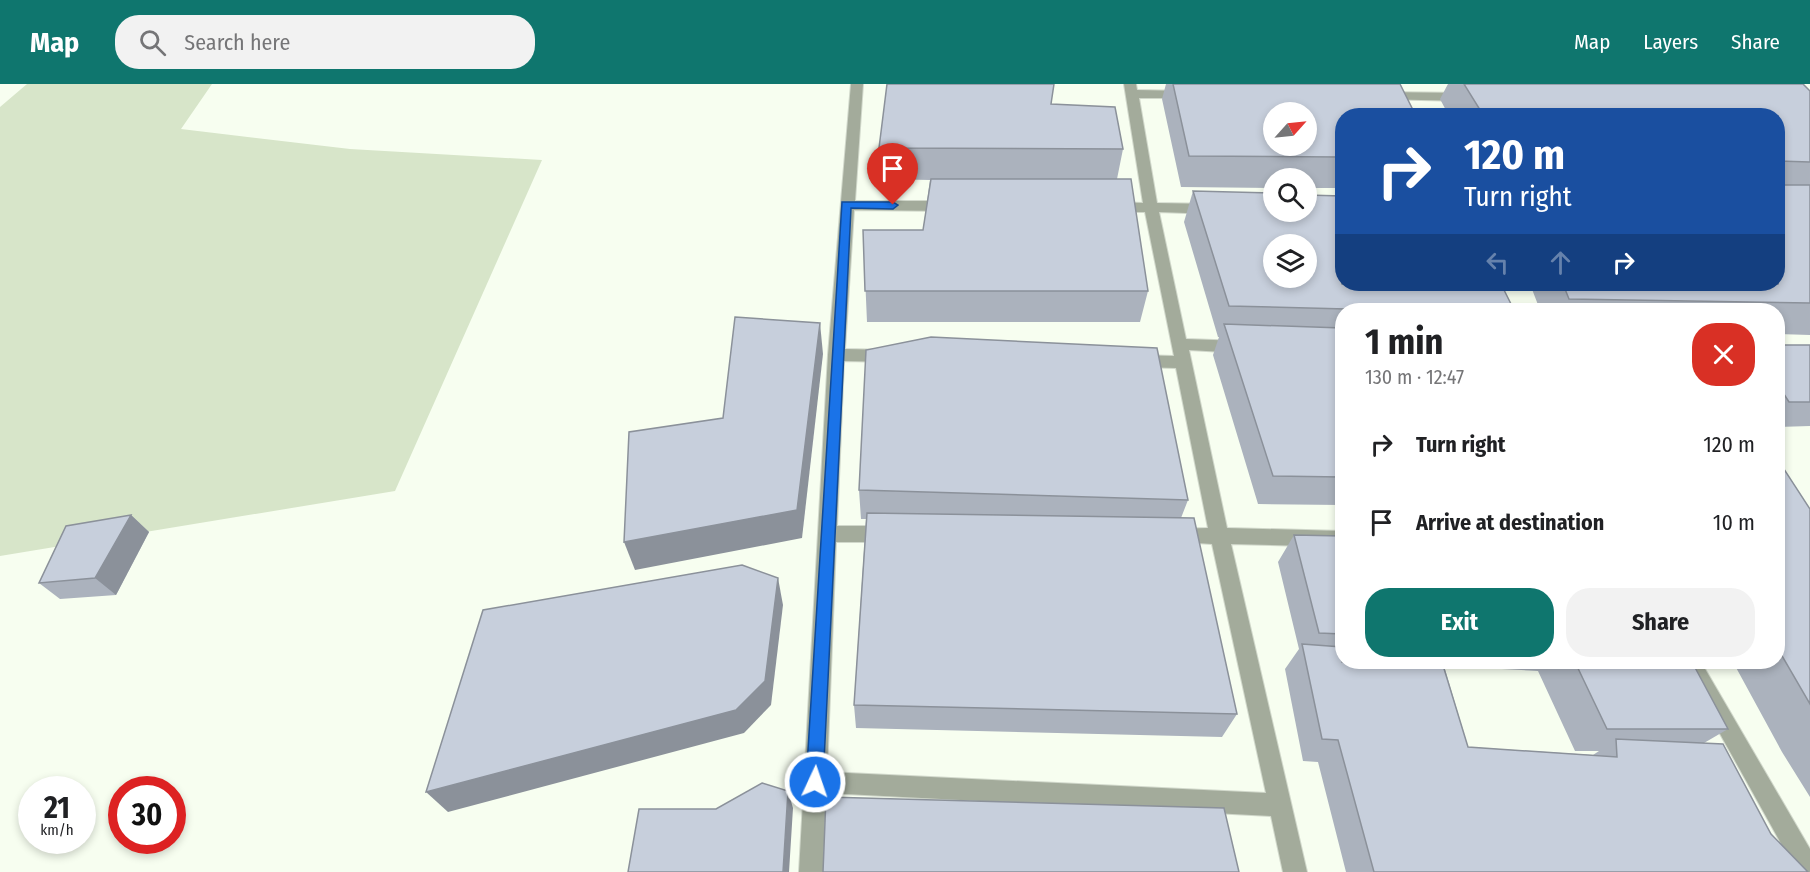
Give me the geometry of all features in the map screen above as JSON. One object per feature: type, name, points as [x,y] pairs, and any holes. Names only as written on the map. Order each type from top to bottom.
[{"type":"street","points":[[811,872],[836,355],[857,84]]},
{"type":"street","points":[[1202,95],[1130,89],[1219,535],[1295,872]]},
{"type":"street","points":[[1368,96],[1484,97]]},
{"type":"street","points":[[846,205],[963,206]]},
{"type":"street","points":[[1093,207],[1229,209]]},
{"type":"street","points":[[1180,344],[1261,347]]},
{"type":"street","points":[[836,355],[905,356]]},
{"type":"street","points":[[1126,361],[1184,362]]},
{"type":"street","points":[[827,534],[910,534]]},
{"type":"street","points":[[1159,535],[1335,539]]},
{"type":"street","points":[[1694,669],[1810,872]]},
{"type":"street","points":[[815,782],[1279,805]]},
{"type":"green space","points":[[27,84],[212,84],[181,129],[350,149],[542,160],[395,491],[0,556],[0,107]]},
{"type":"building","points":[[887,84],[1054,84],[1051,104],[1115,107],[1123,149],[879,148]]},
{"type":"building","points":[[1173,84],[1400,84],[1412,108],[1335,108],[1335,157],[1189,156]]},
{"type":"building","points":[[1464,84],[1803,84],[1810,91],[1810,162],[1785,161],[1785,108],[1479,108]]},
{"type":"building","points":[[931,179],[1131,179],[1148,291],[865,291],[863,230],[923,230]]},
{"type":"building","points":[[1785,185],[1810,185],[1810,303],[1569,299],[1566,291],[1785,291]]},
{"type":"building","points":[[1193,191],[1263,193],[1263,222],[1317,222],[1317,195],[1335,196],[1335,291],[1504,291],[1510,303],[1335,303],[1335,309],[1229,306]]},
{"type":"building","points":[[735,317],[820,323],[797,510],[624,542],[629,432],[723,418]]},
{"type":"building","points":[[1224,324],[1335,328],[1335,477],[1273,476]]},
{"type":"building","points":[[931,337],[1157,348],[1188,500],[859,490],[866,350]]},
{"type":"building","points":[[1785,345],[1810,345],[1810,402],[1789,402],[1785,396]]},
{"type":"building","points":[[1785,471],[1810,509],[1810,704],[1785,661]]},
{"type":"building","points":[[867,513],[1194,518],[1237,714],[854,705]]},
{"type":"building","points":[[131,515],[95,578],[39,583],[66,526]]},
{"type":"building","points":[[1294,535],[1335,536],[1335,634],[1319,633]]},
{"type":"building","points":[[742,565],[778,578],[765,681],[736,710],[426,792],[483,610]]},
{"type":"building","points":[[1302,644],[1335,646],[1335,669],[1444,669],[1468,747],[1617,757],[1616,739],[1723,744],[1771,834],[1808,872],[1374,872],[1338,740],[1322,739]]},
{"type":"building","points":[[1578,669],[1696,669],[1728,729],[1607,729]]},
{"type":"building","points":[[762,783],[788,791],[783,872],[628,872],[639,809],[716,809]]},
{"type":"building","points":[[826,797],[1224,808],[1239,872],[823,872]]},
{"type":"route","points":[[815,782],[836,355],[846,205],[893,205]]}]
